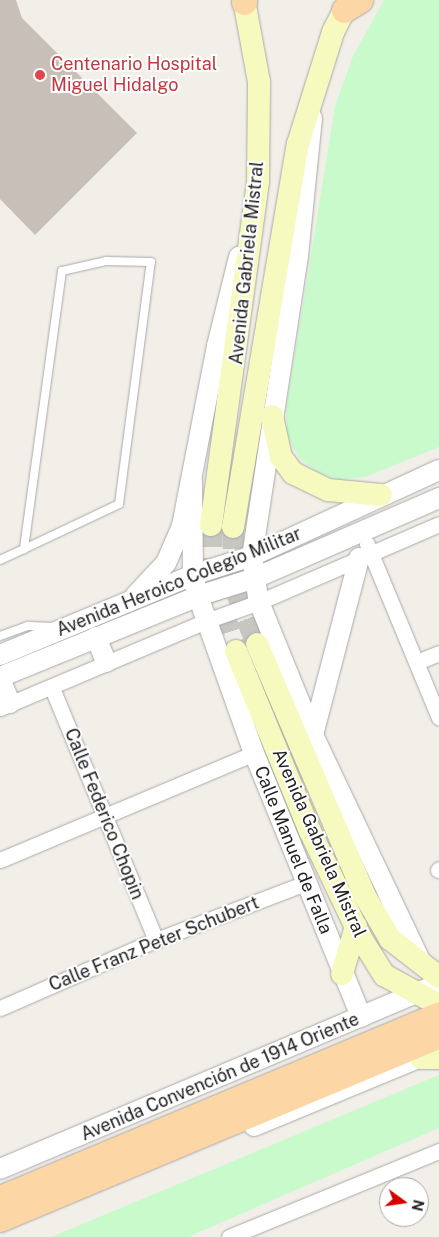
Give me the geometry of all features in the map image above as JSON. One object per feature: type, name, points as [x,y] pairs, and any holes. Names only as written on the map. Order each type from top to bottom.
[{"type":"main road","name":"Avenida Gabriela Mistral","points":[[244,1],[259,82],[258,182],[222,526],[298,144],[315,86],[351,3]]},
{"type":"main road","points":[[272,416],[281,457],[293,473],[328,490],[381,494]]},
{"type":"main road","name":"Avenida Gabriela Mistral","points":[[439,977],[390,939],[364,896],[247,648],[310,831],[356,926],[384,975],[439,1005]]},
{"type":"main road","points":[[342,974],[356,926]]},
{"type":"main road","name":"Avenida Convención de 1914 Oriente","points":[[0,1198],[439,1014]]},
{"type":"main road","points":[[0,1219],[439,1035]]},
{"type":"street","name":"Avenida Gabriela Mistral","points":[[252,556],[298,256],[315,86]]},
{"type":"street","points":[[130,602],[166,563],[182,526],[217,346],[258,182]]},
{"type":"street","name":"Avenida Heroico Colegio Militar","points":[[0,655],[193,575],[252,556],[381,494],[439,470]]},
{"type":"street","name":"Calle Manuel de Falla","points":[[192,481],[193,575],[198,596],[254,753],[308,882],[342,974],[361,1018]]},
{"type":"street","name":"Avenida Heroico Colegio Militar","points":[[0,678],[198,596],[255,578],[439,498]]},
{"type":"street","points":[[0,678],[5,706],[52,688],[106,662],[206,621],[259,602],[439,524]]},
{"type":"street","points":[[362,530],[365,555],[417,662],[439,718]]},
{"type":"street","points":[[313,735],[365,555]]},
{"type":"street","points":[[252,556],[259,602],[313,735],[421,962]]},
{"type":"street","points":[[96,637],[106,662]]},
{"type":"street","points":[[417,662],[439,653]]},
{"type":"street","name":"Calle Federico Chopin","points":[[52,688],[156,940]]},
{"type":"street","points":[[0,860],[254,753]]},
{"type":"street","name":"Calle Franz Peter Schubert","points":[[0,1008],[156,940],[308,882]]},
{"type":"street","name":"Avenida Convención de 1914 Oriente","points":[[0,1170],[439,984]]},
{"type":"street","points":[[0,1230],[433,1055]]},
{"type":"street","points":[[229,1237],[439,1150]]},
{"type":"lane","points":[[0,560],[24,549],[119,504],[151,262],[106,261],[62,271],[24,549]]},
{"type":"lane","points":[[0,636],[28,626],[68,627]]},
{"type":"green space","points":[[384,0],[439,0],[439,447],[365,477],[340,480],[317,472],[299,458],[287,435],[286,410],[335,106],[353,56]]},
{"type":"green space","points":[[439,1075],[439,1128],[188,1237],[51,1237]]},
{"type":"building","name":"Centenario Hospital Miguel Hidalgo","points":[[0,0],[16,0],[22,18],[137,133],[35,235],[0,199]]},
{"type":"tunnel","points":[[211,525],[212,580],[236,651]]},
{"type":"tunnel","points":[[233,527],[235,588],[257,644]]},
{"type":"place","name":"Centenario Hospital Miguel Hidalgo","points":[[40,75]]}]
